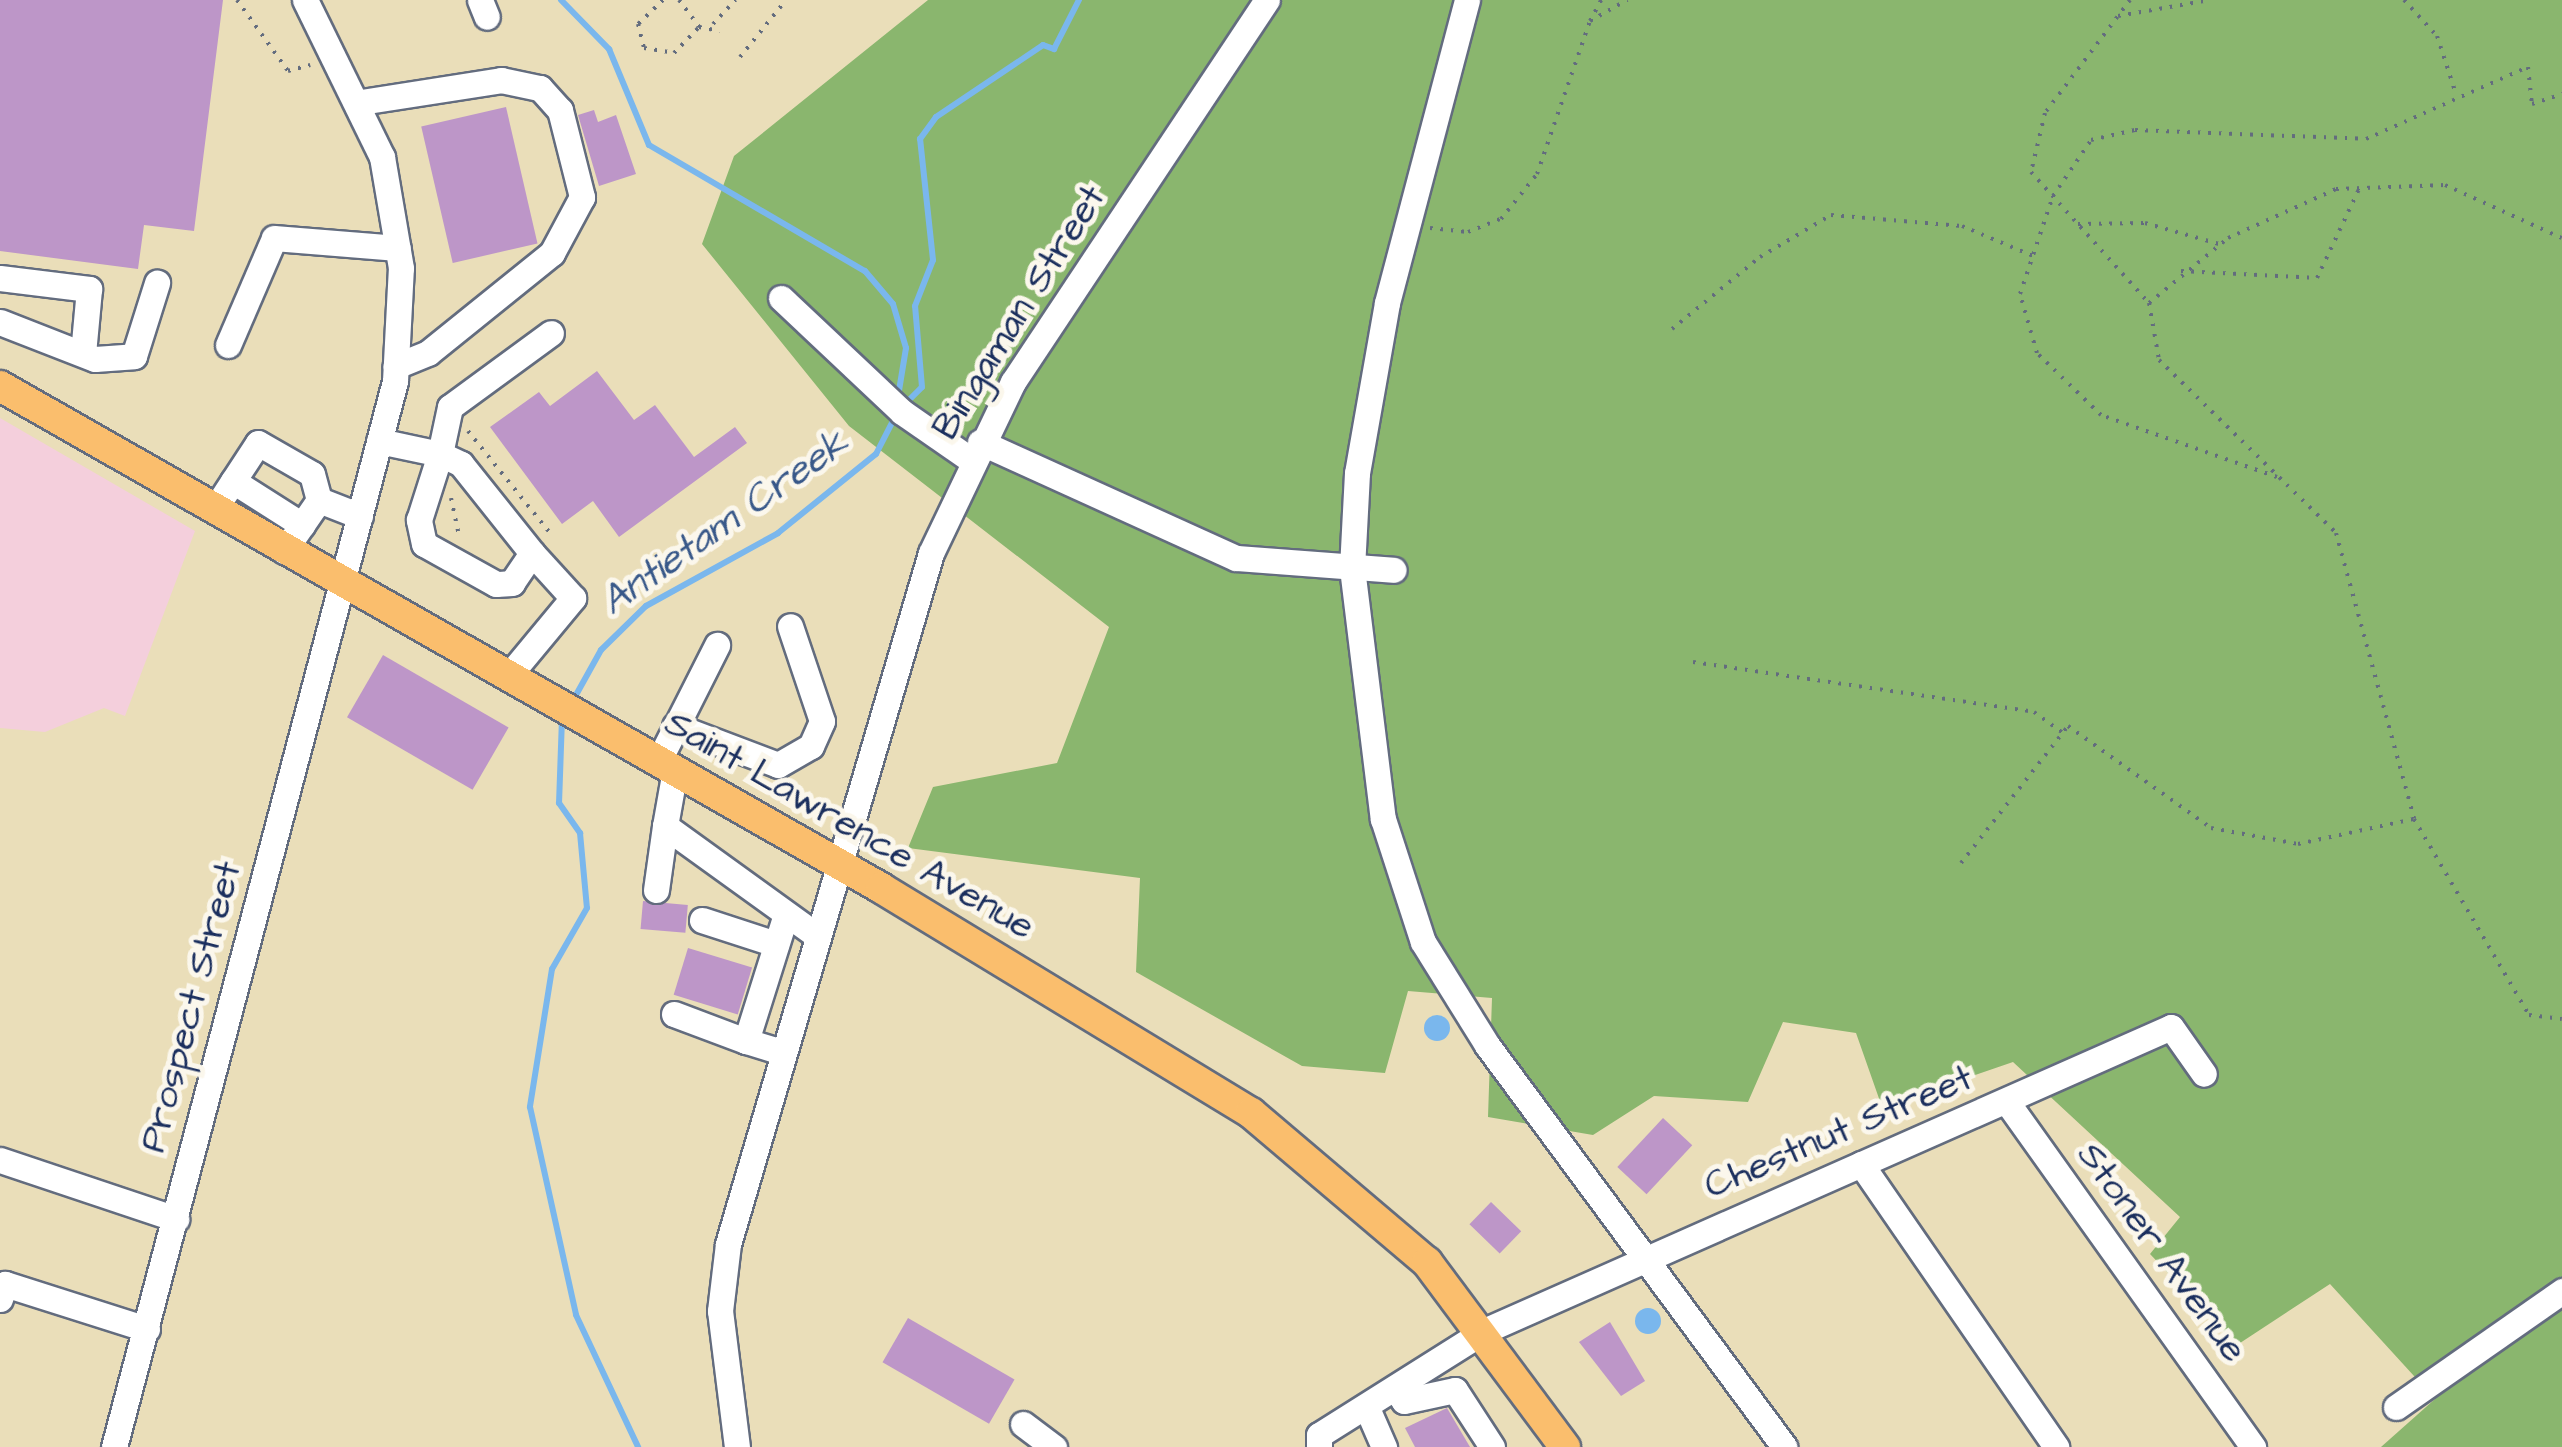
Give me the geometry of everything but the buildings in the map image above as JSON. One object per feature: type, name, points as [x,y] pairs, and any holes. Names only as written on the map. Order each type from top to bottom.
[{"type":"main road","name":"Saint Lawrence Avenue","points":[[0,386],[837,863],[1280,1134],[1386,1220],[1484,1331],[1565,1447]]},
{"type":"street","name":"Prospect Street","points":[[114,1447],[380,441],[396,366],[398,248],[361,102],[305,0]]},
{"type":"street","name":"Bingaman Street","points":[[737,1447],[721,1284],[782,1052],[909,616],[976,451],[1267,0]]},
{"type":"street","points":[[1467,0],[1366,399],[1352,568],[1384,819],[1423,942],[1537,1116],[1650,1255],[1784,1447]]},
{"type":"street","points":[[361,102],[501,80],[540,88],[560,110],[582,197],[552,254],[428,353],[396,366]]},
{"type":"street","points":[[228,345],[274,238],[398,248]]},
{"type":"street","points":[[0,278],[88,289],[83,354]]},
{"type":"street","points":[[0,322],[83,354],[141,351],[157,283]]},
{"type":"street","points":[[781,298],[891,403],[976,451],[1236,558],[1394,570]]},
{"type":"street","points":[[532,553],[512,582],[496,584],[424,544],[419,520],[450,407],[551,333]]},
{"type":"street","points":[[380,441],[440,454],[461,464],[573,598],[510,674]]},
{"type":"street","points":[[214,510],[258,442],[312,474],[319,500],[284,551]]},
{"type":"street","points":[[232,481],[302,525]]},
{"type":"street","points":[[319,500],[360,516]]},
{"type":"street","points":[[676,726],[778,765],[811,746],[822,721],[790,626]]},
{"type":"street","points":[[656,890],[665,826],[666,765],[676,726],[717,645]]},
{"type":"street","points":[[665,826],[785,917],[816,934]]},
{"type":"street","points":[[746,1041],[785,917]]},
{"type":"street","points":[[702,920],[776,944]]},
{"type":"street","points":[[674,1014],[782,1052]]},
{"type":"street","name":"Chestnut Street","points":[[1319,1447],[1320,1435],[1397,1391],[1484,1331],[2171,1027],[2204,1074]]},
{"type":"street","name":"Stoner Avenue","points":[[2007,1102],[2254,1447]]},
{"type":"street","points":[[0,1160],[176,1219]]},
{"type":"street","points":[[1862,1164],[2056,1447]]},
{"type":"street","points":[[0,1299],[5,1284],[147,1329]]},
{"type":"street","points":[[2396,1408],[2562,1291]]},
{"type":"street","points":[[1397,1391],[1404,1401],[1455,1390],[1492,1447]]},
{"type":"street","points":[[1367,1408],[1384,1447]]},
{"type":"street","points":[[1023,1424],[1054,1447]]},
{"type":"path","points":[[237,0],[288,71],[339,57]]},
{"type":"path","points":[[663,0],[638,24],[644,48],[674,53],[700,27],[713,24],[736,0]]},
{"type":"path","points":[[679,0],[700,27]]},
{"type":"path","points":[[740,58],[786,0]]},
{"type":"path","points":[[1408,226],[1468,232],[1502,219],[1537,174],[1590,21],[1601,0]]},
{"type":"path","points":[[1590,21],[1627,0]]},
{"type":"path","points":[[2130,0],[2044,113],[2032,172],[2149,303],[2159,360],[2336,533],[2414,819],[2529,1015],[2562,1019]]},
{"type":"path","points":[[2118,16],[2210,0]]},
{"type":"path","points":[[2404,0],[2437,36],[2456,94]]},
{"type":"path","points":[[713,24],[720,31]]},
{"type":"path","points":[[2279,478],[2101,415],[2037,353],[2020,294],[2053,196],[2091,140],[2135,130],[2366,138],[2456,94],[2528,68],[2532,104],[2562,94]]},
{"type":"path","points":[[2149,303],[2181,271],[2219,244],[2336,189],[2446,186],[2562,238]]},
{"type":"path","points":[[2181,271],[2317,278],[2360,187]]},
{"type":"path","points":[[1672,330],[1760,257],[1831,215],[1962,226],[2033,256]]},
{"type":"path","points":[[2078,224],[2145,224],[2219,244]]},
{"type":"path","points":[[1694,662],[2034,712],[2063,733]]},
{"type":"path","points":[[1961,862],[2068,726],[2211,828],[2298,844],[2414,819]]},
{"type":"shaded area","points":[[0,418],[195,531],[125,716],[104,708],[45,732],[0,728]]},
{"type":"green space","points":[[928,0],[2562,0],[2562,1447],[2381,1447],[2435,1399],[2330,1284],[2237,1345],[2150,1254],[2180,1217],[2013,1062],[1882,1107],[1856,1033],[1783,1022],[1748,1102],[1654,1096],[1593,1135],[1488,1117],[1492,998],[1408,991],[1385,1073],[1302,1066],[1136,972],[1140,878],[908,848],[933,787],[1057,763],[1109,627],[849,426],[702,244],[734,156]]},
{"type":"water","points":[[1437,1015],[1447,1018],[1447,1038],[1437,1041],[1427,1038],[1424,1028],[1427,1018]]},
{"type":"water","points":[[1648,1308],[1657,1312],[1661,1321],[1657,1330],[1648,1334],[1639,1330],[1635,1321],[1639,1312]]},
{"type":"waterway","points":[[561,0],[609,49],[649,145],[865,271],[893,304],[906,348],[898,397]]},
{"type":"waterway","name":"Antietam Creek","points":[[904,405],[922,387],[915,306],[933,260],[920,139],[936,117],[1043,45],[1054,49],[1079,0]]},
{"type":"waterway","name":"Antietam Creek","points":[[571,704],[601,650],[646,606],[778,533],[876,454],[896,415]]},
{"type":"waterway","name":"Antietam Creek","points":[[562,718],[559,803],[580,833],[587,908],[552,969],[530,1107],[576,1315],[638,1447]]}]
